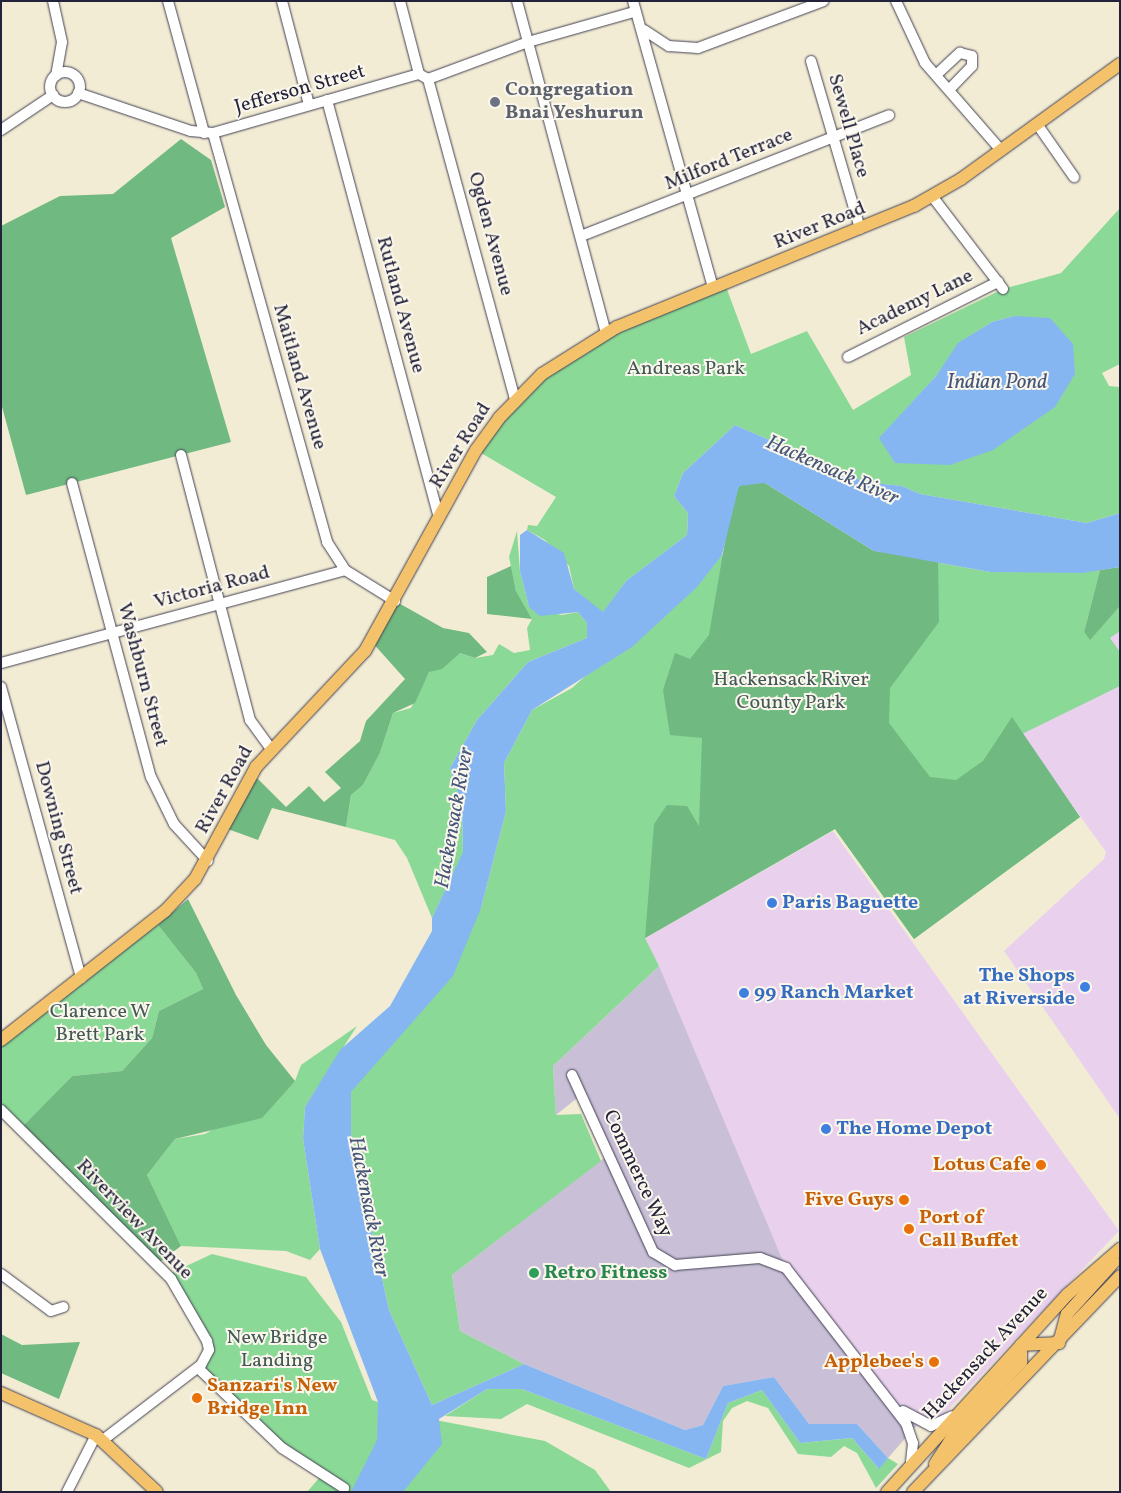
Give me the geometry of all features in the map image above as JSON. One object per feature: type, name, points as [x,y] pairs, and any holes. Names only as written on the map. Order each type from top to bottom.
[{"type":"main road","name":"River Road","points":[[1,1040],[166,910],[208,861],[244,786],[270,748],[353,665],[395,601],[476,450],[515,399],[559,361],[606,332],[860,229],[932,196],[1001,150],[1120,64]]},
{"type":"main road","name":"Hackensack Avenue","points":[[888,1490],[952,1416],[1120,1248]]},
{"type":"main road","points":[[1059,1343],[1067,1314],[1120,1255]]},
{"type":"main road","points":[[913,1492],[1059,1343],[1120,1276]]},
{"type":"main road","points":[[925,1481],[956,1432],[1021,1362],[1021,1345],[1031,1348],[1059,1343]]},
{"type":"main road","points":[[3,1397],[100,1438],[157,1492]]},
{"type":"street","points":[[52,1],[62,42],[56,75],[50,86],[53,95],[66,101],[78,93]]},
{"type":"street","name":"Maitland Avenue","points":[[168,1],[326,542],[345,570],[395,601]]},
{"type":"street","points":[[282,1],[309,105]]},
{"type":"street","name":"Ogden Avenue","points":[[400,1],[515,399]]},
{"type":"street","points":[[518,1],[606,332]]},
{"type":"street","points":[[644,30],[668,46],[698,48],[824,1]]},
{"type":"street","points":[[896,1],[915,48],[1001,150]]},
{"type":"street","points":[[633,6],[644,30],[713,288]]},
{"type":"street","name":"Jefferson Street","points":[[208,133],[423,76],[633,6]]},
{"type":"street","points":[[936,75],[960,53],[974,58],[972,66],[949,90]]},
{"type":"street","name":"Sewell Place","points":[[811,61],[860,229]]},
{"type":"street","points":[[56,75],[74,75],[78,93]]},
{"type":"street","points":[[78,93],[208,133]]},
{"type":"street","points":[[1,130],[53,95]]},
{"type":"street","name":"Rutland Avenue","points":[[327,100],[439,518]]},
{"type":"street","name":"Milford Terrace","points":[[581,236],[688,197],[833,136],[889,115]]},
{"type":"street","points":[[1037,124],[1074,177]]},
{"type":"street","name":"Academy Lane","points":[[848,356],[1001,286],[932,196]]},
{"type":"street","points":[[181,455],[250,720],[270,748]]},
{"type":"street","name":"Washburn Street","points":[[72,483],[112,634],[158,794],[180,834],[208,861]]},
{"type":"street","name":"Victoria Road","points":[[1,664],[345,570]]},
{"type":"street","name":"Downing Street","points":[[1,687],[81,978]]},
{"type":"street","name":"Commerce Way","points":[[572,1075],[653,1252],[666,1262],[684,1266],[760,1258],[779,1263],[793,1275],[891,1400],[911,1434],[911,1463]]},
{"type":"street","name":"Riverview Avenue","points":[[1,1110],[183,1295],[207,1341],[206,1360],[198,1368]]},
{"type":"street","points":[[1,1274],[51,1311],[63,1307]]},
{"type":"street","points":[[67,1492],[100,1438],[198,1368],[293,1458],[344,1488]]},
{"type":"street","name":"Commerce Way","points":[[891,1400],[922,1425],[939,1424],[952,1416]]},
{"type":"shaded area","points":[[1120,567],[1120,1119],[1004,951],[1104,859],[1106,852],[1021,734],[1086,677],[1100,570]]},
{"type":"shaded area","points":[[833,831],[1119,1231],[931,1428],[916,1426],[788,1273],[645,938]]},
{"type":"shaded area","points":[[659,966],[788,1273],[916,1426],[888,1458],[857,1424],[809,1424],[774,1377],[723,1386],[703,1425],[685,1430],[524,1364],[460,1331],[452,1275],[608,1155],[581,1095],[556,1115],[553,1066]]},
{"type":"green space","points":[[181,139],[211,160],[225,207],[171,238],[231,442],[26,495],[1,403],[1,226],[60,196],[113,194]]},
{"type":"green space","name":"Andreas Park","points":[[1120,208],[1120,364],[1102,373],[1109,386],[1120,387],[1120,513],[1087,523],[920,494],[902,486],[865,482],[735,425],[683,473],[674,496],[688,513],[687,535],[626,581],[603,613],[574,589],[569,566],[545,540],[527,530],[528,525],[537,526],[556,497],[476,450],[559,361],[725,284],[751,354],[807,331],[853,410],[911,375],[904,337],[1003,289],[1061,273]],"holes":[[[1014,316],[880,438],[936,376],[959,343],[992,322]]]},
{"type":"green space","name":"Hackensack River County Park","points":[[747,482],[765,483],[874,551],[938,559],[939,622],[890,688],[889,723],[930,777],[956,780],[983,761],[1012,717],[1080,817],[914,939],[835,829],[645,938],[654,824],[667,805],[687,806],[699,826],[702,738],[670,735],[663,690],[675,653],[690,659],[709,635],[731,506],[739,486]]},
{"type":"green space","points":[[517,531],[520,571],[529,607],[562,615],[578,612],[587,623],[587,638],[528,662],[477,720],[450,768],[462,806],[463,853],[432,918],[407,858],[395,840],[346,827],[351,795],[363,785],[380,753],[393,713],[411,708],[429,672],[460,653],[475,658],[493,655],[499,644],[514,653],[530,650],[527,628],[532,619],[516,591],[509,557]]},
{"type":"green space","points":[[874,551],[990,572],[1100,570],[1084,632],[1090,639],[1120,606],[1120,631],[1110,638],[1120,652],[1120,686],[1022,734],[1080,817],[914,939],[835,829],[645,938],[659,966],[553,1066],[556,1115],[581,1114],[601,1161],[452,1275],[460,1331],[524,1364],[432,1405],[389,1310],[351,1136],[351,1092],[481,908],[506,811],[504,763],[532,710],[572,688],[722,555]]},
{"type":"green space","points":[[511,566],[516,591],[532,619],[487,614],[487,577]]},
{"type":"green space","points":[[1120,567],[1120,606],[1090,640],[1084,632],[1100,570]]},
{"type":"green space","points":[[395,601],[443,628],[469,633],[487,652],[475,658],[460,653],[442,669],[429,672],[415,703],[393,713],[380,753],[363,785],[351,795],[346,827],[272,808],[258,840],[225,828],[252,773],[286,807],[309,786],[324,802],[341,788],[325,772],[360,741],[366,721],[405,679],[371,641]]},
{"type":"green space","points":[[188,899],[236,995],[266,1045],[295,1081],[262,1118],[175,1139],[147,1175],[181,1246],[157,1264],[20,1129],[72,1076],[122,1071],[152,1038],[159,1011],[203,989],[196,973],[158,925]]},
{"type":"green space","name":"Clarence W Brett Park","points":[[170,914],[158,925],[196,973],[203,989],[159,1011],[152,1038],[122,1071],[72,1076],[20,1129],[1,1110],[1,1040]]},
{"type":"green space","points":[[357,1026],[305,1107],[303,1139],[320,1249],[310,1260],[286,1251],[181,1246],[147,1175],[175,1139],[205,1134],[295,1081],[301,1065]]},
{"type":"green space","name":"New Bridge Landing","points":[[212,1254],[306,1277],[341,1322],[372,1400],[430,1419],[545,1441],[595,1470],[611,1492],[307,1492],[320,1477],[198,1368],[209,1350],[167,1275]]},
{"type":"green space","points":[[1,1334],[22,1345],[80,1342],[59,1399],[1,1373]]},
{"type":"green space","points":[[487,1389],[522,1389],[706,1459],[728,1403],[762,1390],[800,1443],[852,1438],[878,1468],[888,1458],[898,1464],[876,1488],[857,1453],[844,1446],[831,1457],[798,1454],[768,1408],[747,1401],[732,1408],[723,1421],[721,1452],[689,1468],[527,1404],[501,1419],[445,1416]]},
{"type":"water","name":"Indian Pond","points":[[1014,316],[1050,318],[1073,344],[1075,374],[1055,407],[993,450],[950,465],[895,463],[879,438],[936,376],[958,343],[992,322]]},
{"type":"water","name":"Hackensack River","points":[[735,425],[865,482],[902,486],[920,494],[1087,523],[1120,513],[1120,567],[1082,573],[990,572],[874,551],[765,483],[739,486],[722,555],[697,587],[632,647],[532,710],[504,763],[506,811],[481,908],[453,976],[351,1092],[351,1136],[389,1310],[432,1405],[524,1364],[685,1430],[703,1425],[723,1386],[774,1377],[809,1424],[857,1424],[888,1458],[879,1469],[852,1438],[800,1443],[762,1390],[728,1403],[706,1459],[522,1389],[487,1389],[439,1419],[442,1444],[403,1492],[351,1492],[377,1440],[378,1402],[320,1249],[303,1139],[305,1107],[340,1050],[390,1006],[432,931],[432,918],[463,852],[462,806],[450,768],[477,720],[528,662],[587,638],[587,623],[578,612],[540,616],[529,607],[520,571],[520,535],[527,530],[564,553],[574,589],[603,612],[626,581],[687,535],[688,513],[674,496],[683,473]]},
{"type":"place","name":"Congregation Bnai Yeshurun","points":[[495,102]]},
{"type":"place","name":"Paris Baguette","points":[[772,903]]},
{"type":"place","name":"The Shops at Riverside","points":[[1085,987]]},
{"type":"place","name":"99 Ranch Market","points":[[744,993]]},
{"type":"place","name":"The Home Depot","points":[[826,1129]]},
{"type":"place","name":"Lotus Cafe","points":[[1041,1165]]},
{"type":"place","name":"Five Guys","points":[[904,1200]]},
{"type":"place","name":"Port of Call Buffet","points":[[909,1229]]},
{"type":"place","name":"Retro Fitness","points":[[534,1273]]},
{"type":"place","name":"Applebee's","points":[[934,1362]]},
{"type":"place","name":"Sanzari's New Bridge Inn","points":[[197,1398]]}]
